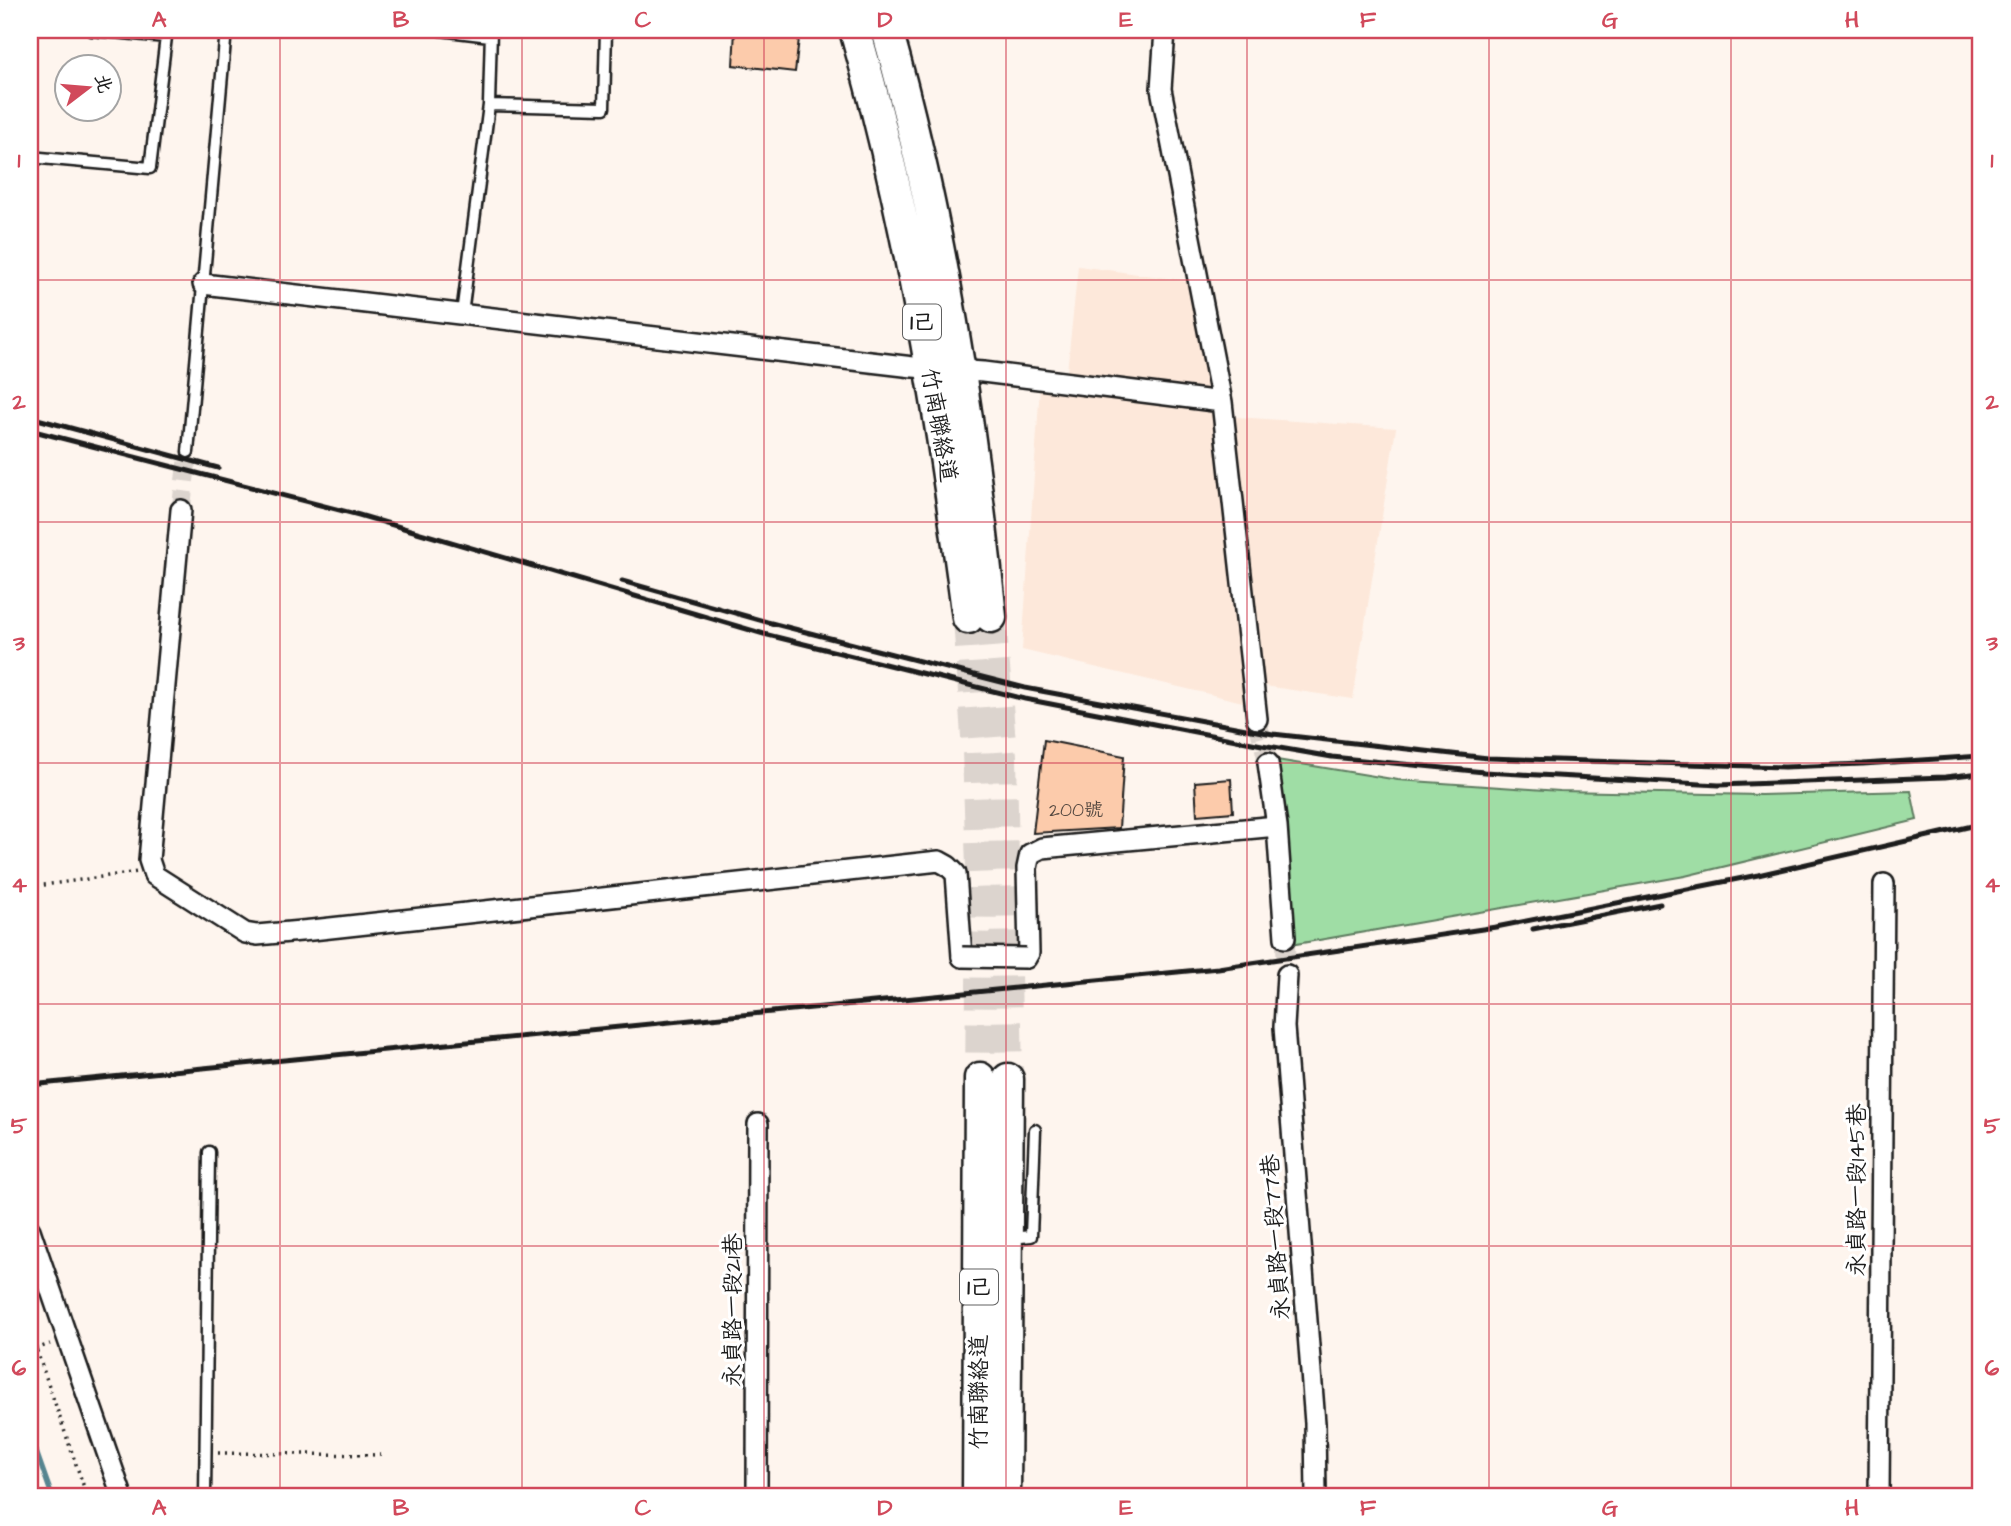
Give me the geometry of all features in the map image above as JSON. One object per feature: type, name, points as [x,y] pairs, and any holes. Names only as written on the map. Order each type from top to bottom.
[{"type":"main road","name":"竹南聯絡道","points":[[855,30],[875,102],[917,293],[950,481],[979,618],[961,370],[935,227],[887,30]]},
{"type":"main road","name":"竹南聯絡道","points":[[978,1496],[994,1078],[1007,1238],[1005,1496]]},
{"type":"street","points":[[1165,30],[1161,89],[1222,402],[1257,719]]},
{"type":"street","points":[[202,284],[1222,402]]},
{"type":"street","points":[[181,510],[149,860],[154,875],[246,933],[257,935],[939,861],[956,874],[961,957],[1026,958],[1029,953],[1027,867],[1030,854],[1042,848],[1277,826]]},
{"type":"street","points":[[1268,763],[1277,826],[1285,938]]},
{"type":"street","name":"永貞路一段145巷","points":[[1879,1496],[1884,884]]},
{"type":"street","name":"永貞路一段77巷","points":[[1287,975],[1284,1027],[1315,1423],[1316,1496]]},
{"type":"street","name":"永貞路一段21巷","points":[[757,1496],[758,1124]]},
{"type":"street","points":[[30,1230],[122,1496]]},
{"type":"lane","points":[[30,157],[150,168],[167,34],[91,30]]},
{"type":"lane","points":[[188,452],[226,30]]},
{"type":"lane","points":[[440,30],[491,33],[489,105],[462,314]]},
{"type":"lane","points":[[489,105],[604,108],[606,30]]},
{"type":"lane","points":[[1007,1238],[1031,1236],[1035,1130]]},
{"type":"lane","points":[[205,1496],[209,1152]]},
{"type":"path","points":[[30,887],[153,870]]},
{"type":"path","points":[[30,1331],[86,1496]]},
{"type":"path","points":[[206,1453],[384,1455]]},
{"type":"path","points":[[30,1467],[40,1496]]},
{"type":"shaded area","points":[[1078,266],[1190,281],[1211,393],[1237,417],[1396,428],[1353,699],[1265,686],[1265,703],[1247,703],[1022,650],[1040,387],[1065,391]]},
{"type":"green space","points":[[1277,760],[1398,780],[1560,791],[1761,795],[1911,791],[1917,820],[1685,876],[1296,944]]},
{"type":"building","points":[[735,30],[800,30],[795,72],[733,65]]},
{"type":"building","points":[[1044,740],[1124,756],[1119,828],[1033,833]]},
{"type":"building","points":[[1231,779],[1233,812],[1197,815],[1195,782]]},
{"type":"waterway","points":[[30,1434],[52,1496]]},
{"type":"tunnel","points":[[181,510],[188,452]]},
{"type":"tunnel","points":[[991,617],[1002,756],[1008,1079]]},
{"type":"tunnel","points":[[968,618],[977,751],[982,897],[980,1078]]},
{"type":"tunnel","points":[[1257,719],[1268,763]]},
{"type":"tunnel","points":[[1285,938],[1287,975]]},
{"type":"railway","points":[[30,417],[218,468]]},
{"type":"railway","points":[[30,430],[359,515],[764,634],[1025,699],[1262,745],[1332,757],[1484,772],[1719,785],[1945,777],[1981,773]]},
{"type":"railway","points":[[622,581],[767,622],[1025,688],[1273,734],[1488,758],[1784,767],[1981,756]]},
{"type":"railway","points":[[30,1085],[1218,968],[1496,927],[1758,875],[1981,824]]},
{"type":"railway","points":[[1533,929],[1660,904]]}]
